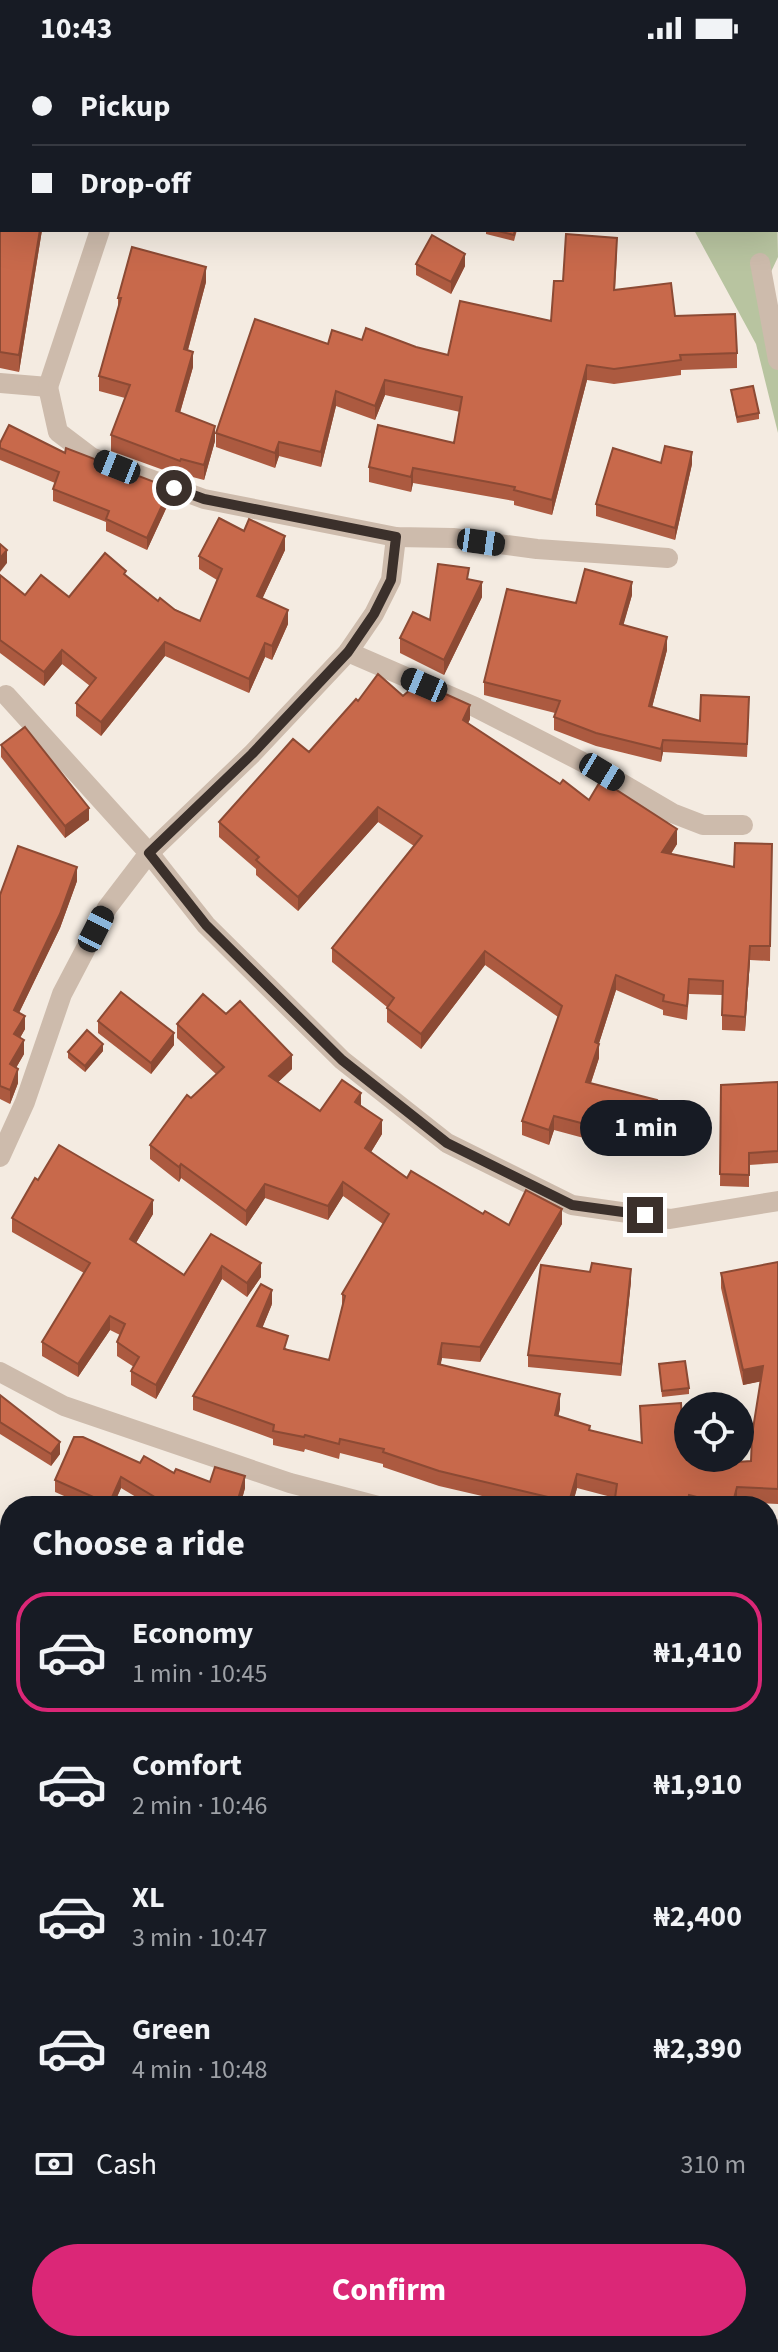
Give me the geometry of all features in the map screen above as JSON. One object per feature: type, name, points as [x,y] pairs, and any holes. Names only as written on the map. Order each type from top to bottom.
[{"type":"street","points":[[99,232],[48,387],[58,432],[91,457],[204,499],[396,537],[453,538],[537,549],[668,558]]},
{"type":"street","points":[[760,263],[778,360]]},
{"type":"street","points":[[0,383],[48,387]]},
{"type":"street","points":[[0,1157],[25,1102],[62,994],[107,908],[149,853],[252,754],[348,652],[374,614],[391,580],[396,537]]},
{"type":"street","points":[[348,652],[475,707],[602,772],[672,813],[703,825],[743,825]]},
{"type":"street","points":[[6,695],[149,853],[206,925],[342,1060],[447,1143],[572,1205],[670,1219],[778,1201]]},
{"type":"street","points":[[0,1372],[64,1406],[290,1483],[340,1496]]},
{"type":"green space","points":[[695,232],[778,232],[778,257],[762,291],[778,352],[778,433],[756,344]]},
{"type":"building","points":[[0,232],[40,232],[19,355],[0,352]]},
{"type":"building","points":[[566,234],[617,238],[614,290],[671,283],[675,316],[735,314],[737,353],[680,355],[681,360],[614,369],[587,365],[552,500],[514,490],[515,487],[413,468],[411,477],[369,467],[378,425],[454,443],[462,397],[385,380],[375,406],[336,391],[321,452],[279,442],[275,453],[216,433],[255,319],[328,344],[332,330],[362,340],[366,328],[416,347],[448,355],[460,301],[551,321],[554,281],[563,281]]},
{"type":"building","points":[[432,235],[465,254],[451,282],[416,264]]},
{"type":"building","points":[[132,247],[206,267],[184,349],[193,352],[176,411],[215,426],[204,465],[180,461],[111,435],[130,385],[99,376]]},
{"type":"building","points":[[753,386],[759,413],[737,417],[731,390]]},
{"type":"building","points":[[9,425],[65,453],[66,448],[170,488],[147,538],[106,519],[109,511],[53,489],[59,472],[0,448]]},
{"type":"building","points":[[665,446],[692,452],[675,528],[596,504],[613,448],[661,463]]},
{"type":"building","points":[[219,518],[244,531],[249,519],[285,536],[257,596],[288,610],[272,646],[265,643],[249,679],[165,642],[101,722],[76,703],[96,678],[62,650],[44,672],[0,640],[0,575],[25,595],[41,575],[69,597],[105,553],[126,571],[124,574],[158,601],[160,598],[175,610],[200,621],[222,569],[199,556]]},
{"type":"building","points":[[0,544],[7,550],[0,558]]},
{"type":"building","points":[[438,564],[469,568],[467,579],[482,582],[444,660],[400,638],[413,612],[430,620]]},
{"type":"building","points":[[585,569],[632,582],[620,624],[667,637],[649,706],[700,721],[701,695],[749,697],[747,744],[663,740],[661,749],[596,733],[554,717],[560,701],[484,682],[507,589],[576,603]]},
{"type":"building","points":[[378,674],[403,696],[419,682],[470,705],[463,720],[560,784],[563,780],[589,800],[601,780],[677,829],[662,852],[734,867],[735,843],[772,844],[770,946],[750,946],[745,1017],[722,1015],[723,981],[689,979],[687,1006],[663,1001],[664,995],[616,975],[586,1082],[657,1100],[647,1140],[554,1116],[549,1130],[522,1121],[562,1006],[485,951],[421,1034],[387,1008],[394,998],[332,948],[422,836],[378,807],[298,897],[219,822],[293,739],[309,752],[356,699],[358,701]]},
{"type":"building","points":[[25,727],[89,808],[65,826],[1,745]]},
{"type":"building","points":[[18,846],[77,867],[60,914],[14,1010],[25,1016],[14,1034],[24,1040],[10,1064],[18,1069],[10,1090],[0,1086],[0,895]]},
{"type":"building","points":[[121,992],[174,1033],[151,1063],[98,1021]]},
{"type":"building","points":[[203,994],[226,1014],[240,1001],[292,1055],[269,1076],[320,1111],[342,1080],[361,1093],[355,1102],[382,1120],[365,1148],[407,1178],[411,1171],[483,1214],[485,1211],[509,1225],[526,1190],[562,1209],[480,1347],[442,1343],[438,1364],[560,1394],[555,1415],[590,1426],[589,1430],[642,1443],[640,1406],[674,1404],[674,1472],[754,1472],[754,1422],[763,1366],[743,1370],[721,1273],[778,1262],[778,1489],[737,1487],[735,1496],[615,1496],[617,1484],[577,1474],[571,1496],[544,1496],[439,1471],[383,1452],[384,1449],[340,1439],[339,1444],[273,1431],[274,1425],[193,1396],[261,1284],[272,1290],[257,1326],[288,1336],[284,1349],[329,1360],[345,1296],[342,1294],[389,1214],[343,1182],[328,1206],[265,1184],[246,1211],[150,1145],[187,1095],[191,1098],[224,1067],[177,1024]]},
{"type":"building","points":[[87,1030],[103,1044],[85,1066],[68,1052]]},
{"type":"building","points":[[778,1082],[778,1151],[749,1153],[749,1175],[720,1174],[721,1085]]},
{"type":"building","points":[[59,1145],[153,1200],[130,1239],[184,1275],[211,1234],[261,1263],[247,1283],[222,1266],[156,1385],[131,1371],[139,1357],[117,1342],[125,1324],[110,1316],[78,1364],[42,1342],[90,1263],[12,1218]]},
{"type":"building","points":[[592,1263],[631,1269],[621,1364],[528,1355],[541,1265],[590,1272]]},
{"type":"building","points":[[685,1361],[689,1388],[662,1391],[659,1364]]},
{"type":"building","points":[[0,1395],[60,1442],[51,1454],[0,1422]]},
{"type":"building","points":[[74,1437],[83,1437],[140,1463],[144,1456],[174,1473],[176,1469],[210,1482],[215,1467],[245,1476],[239,1496],[153,1496],[121,1477],[113,1496],[91,1496],[55,1480]]},
{"type":"route","points":[[174,488],[204,499],[396,537],[391,580],[374,614],[348,652],[252,754],[149,853],[206,925],[342,1060],[447,1143],[572,1205],[645,1215]]}]
